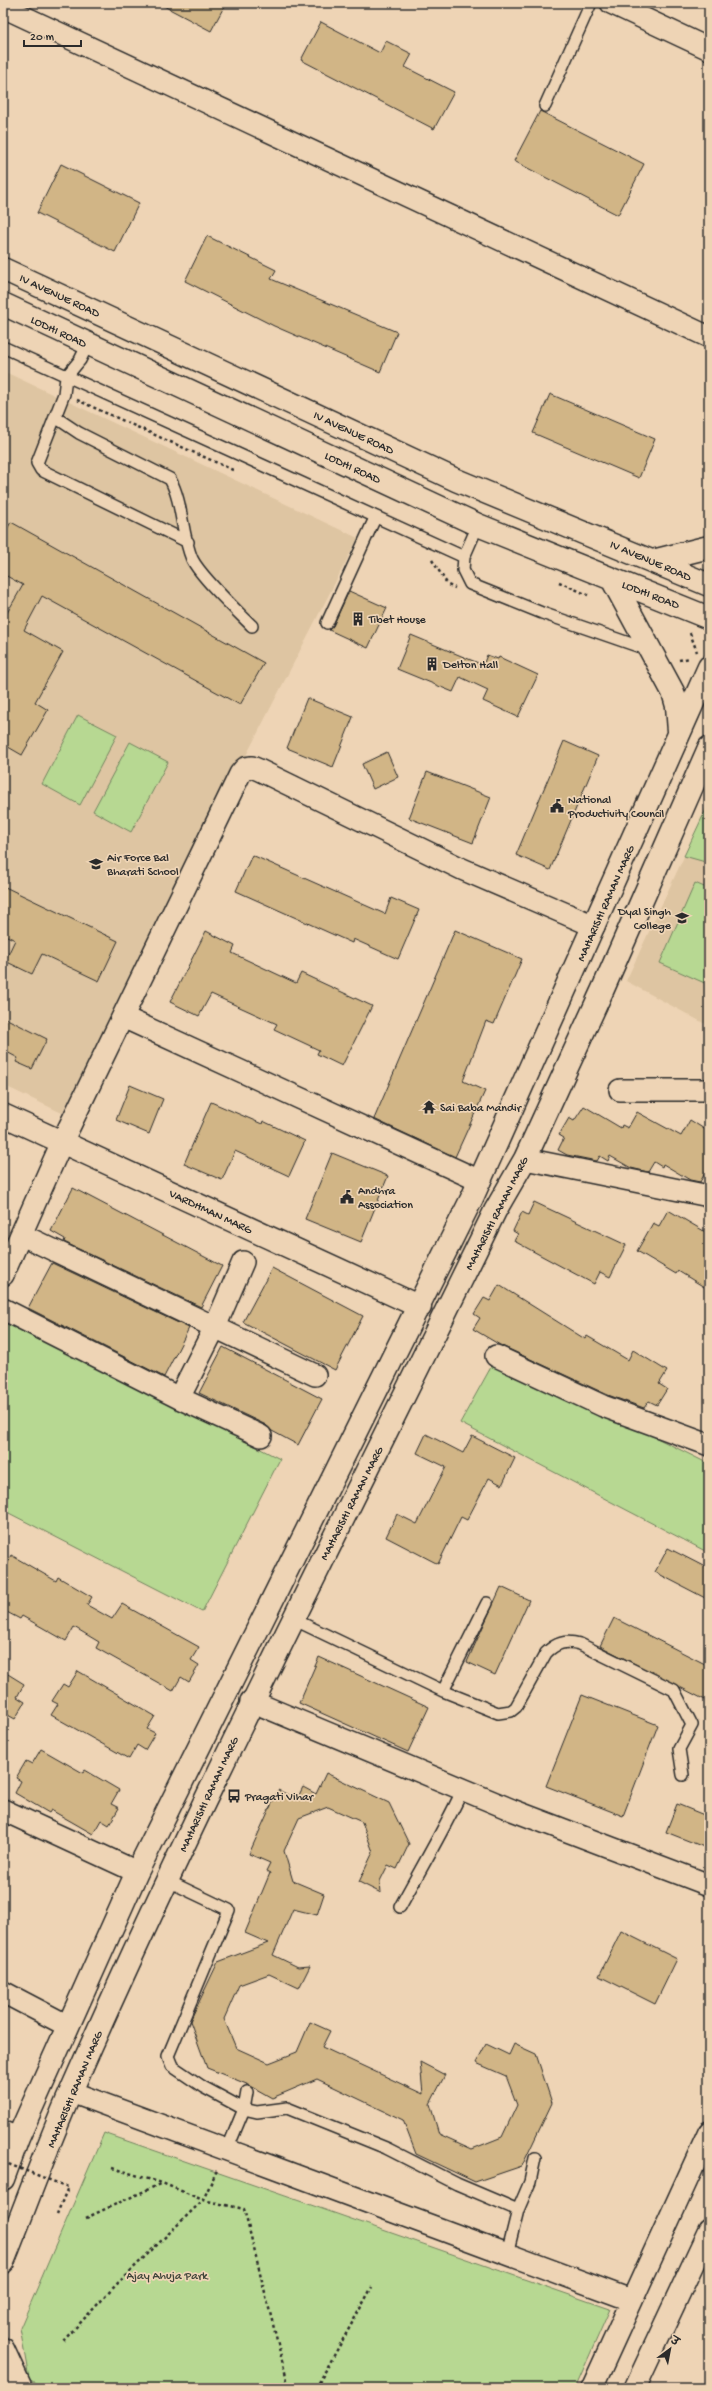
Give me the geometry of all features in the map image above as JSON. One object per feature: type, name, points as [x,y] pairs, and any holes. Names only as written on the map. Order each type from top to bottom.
[{"type":"main road","name":"IV AVENUE ROAD","points":[[3,269],[456,480],[709,585]]},
{"type":"main road","name":"LODHI ROAD","points":[[3,304],[478,525],[709,618]]},
{"type":"main road","points":[[653,561],[709,548]]},
{"type":"main road","points":[[612,579],[673,692],[677,706],[680,732]]},
{"type":"main road","name":"MAHARISHI RAMAN MARG","points":[[3,2179],[10,2135],[68,2026],[137,1872],[420,1307],[480,1181],[680,732],[700,660]]},
{"type":"main road","name":"MAHARISHI RAMAN MARG","points":[[3,2262],[71,2092],[166,1880],[251,1701],[495,1211],[525,1159],[603,989],[709,748]]},
{"type":"main road","name":"VARDHMAN MARG","points":[[3,1115],[420,1307]]},
{"type":"main road","points":[[3,2349],[21,2388]]},
{"type":"street","points":[[612,3],[709,49]]},
{"type":"street","points":[[3,7],[709,337]]},
{"type":"street","points":[[3,1275],[62,1142],[240,774],[245,768],[252,767],[259,770],[462,868],[594,926]]},
{"type":"street","points":[[123,1017],[480,1181]]},
{"type":"street","points":[[620,1090],[709,1090]]},
{"type":"street","points":[[525,1159],[709,1196]]},
{"type":"street","points":[[22,1235],[316,1375]]},
{"type":"street","points":[[179,1398],[215,1327],[242,1262]]},
{"type":"street","points":[[3,1309],[179,1398],[261,1436]]},
{"type":"street","points":[[496,1356],[603,1406],[709,1445]]},
{"type":"street","points":[[251,1701],[463,1789],[709,1885]]},
{"type":"street","points":[[3,1810],[137,1872]]},
{"type":"street","points":[[3,1992],[68,2026]]},
{"type":"street","points":[[71,2092],[631,2300]]},
{"type":"street","points":[[592,2388],[709,2132]]},
{"type":"street","points":[[635,2388],[709,2230]]},
{"type":"lane","points":[[545,106],[591,3]]},
{"type":"lane","points":[[88,344],[80,360],[66,377],[64,394],[37,463],[41,470],[188,542]]},
{"type":"lane","points":[[3,347],[375,518],[464,557]]},
{"type":"lane","points":[[55,417],[79,434],[170,479],[176,490],[193,559],[223,597],[252,626]]},
{"type":"lane","points":[[327,623],[375,518]]},
{"type":"lane","points":[[478,525],[464,557],[463,570],[470,584],[542,613],[651,651]]},
{"type":"lane","points":[[443,1691],[487,1603]]},
{"type":"lane","points":[[293,1619],[443,1691],[498,1713],[511,1711],[521,1700],[546,1654],[552,1647],[569,1641],[580,1644],[674,1690],[692,1725],[679,1749],[683,1775]]},
{"type":"lane","points":[[400,1907],[424,1861],[447,1823],[463,1789]]},
{"type":"lane","points":[[166,1880],[229,1910],[168,2056],[172,2066],[203,2087],[244,2109],[256,2112],[287,2108],[361,2137],[518,2210]]},
{"type":"lane","points":[[227,2150],[244,2109],[247,2092]]},
{"type":"lane","points":[[507,2254],[518,2210],[530,2182],[535,2158]]},
{"type":"path","points":[[64,394],[238,472]]},
{"type":"path","points":[[426,558],[433,561],[448,584],[461,591]]},
{"type":"path","points":[[676,660],[700,660],[689,628]]},
{"type":"path","points":[[63,2341],[117,2284],[203,2200],[227,2150]]},
{"type":"path","points":[[3,2162],[68,2187],[58,2214]]},
{"type":"path","points":[[112,2168],[162,2183],[203,2200],[244,2209],[289,2388]]},
{"type":"path","points":[[86,2218],[162,2183]]},
{"type":"path","points":[[316,2388],[372,2286]]},
{"type":"shaded area","name":"Air Force Bal Bharati School","points":[[3,371],[358,538],[62,1113],[3,1085]]},
{"type":"shaded area","name":"Dyal Singh College","points":[[709,803],[709,1026],[626,981]]},
{"type":"green space","points":[[78,715],[117,735],[80,805],[42,784]]},
{"type":"green space","points":[[130,742],[168,762],[131,832],[93,811]]},
{"type":"green space","points":[[709,803],[709,863],[684,856]]},
{"type":"green space","points":[[695,883],[709,889],[709,985],[660,963]]},
{"type":"green space","points":[[5,1318],[280,1459],[202,1612],[3,1510]]},
{"type":"green space","points":[[496,1358],[709,1464],[709,1553],[460,1423]]},
{"type":"green space","name":"Ajay Ahuja Park","points":[[104,2133],[610,2309],[575,2388],[43,2388],[29,2379],[20,2328]]},
{"type":"building","points":[[158,3],[226,3],[211,31]]},
{"type":"building","points":[[321,22],[380,53],[386,41],[412,54],[405,67],[454,92],[434,129],[301,60]]},
{"type":"building","points":[[540,111],[644,164],[618,215],[514,161]]},
{"type":"building","points":[[61,164],[139,203],[115,252],[37,213]]},
{"type":"building","points":[[207,236],[276,270],[271,279],[397,332],[380,372],[274,326],[185,281]]},
{"type":"building","points":[[550,394],[655,439],[639,478],[533,433]]},
{"type":"building","points":[[11,522],[264,663],[240,705],[42,596],[24,630],[63,652],[35,702],[48,710],[22,755],[3,744],[3,620],[23,585],[3,574],[3,536]]},
{"type":"building","name":"Tibet House","points":[[349,591],[387,608],[368,648],[329,630],[333,626]]},
{"type":"building","points":[[411,635],[483,665],[487,655],[498,659],[499,657],[538,675],[518,717],[483,701],[488,690],[460,677],[453,692],[397,669]]},
{"type":"building","points":[[307,698],[353,717],[333,767],[287,748]]},
{"type":"building","name":"National Productivity Council","points":[[564,741],[598,756],[550,870],[516,855]]},
{"type":"building","points":[[387,752],[398,777],[373,789],[362,764]]},
{"type":"building","points":[[427,772],[491,797],[473,843],[409,818]]},
{"type":"building","points":[[252,855],[385,914],[391,898],[419,910],[398,959],[353,939],[352,943],[236,891]]},
{"type":"building","points":[[3,886],[118,941],[99,981],[42,954],[32,974],[5,961],[15,940],[3,934]]},
{"type":"building","points":[[455,930],[522,959],[494,1024],[486,1021],[463,1081],[485,1091],[455,1157],[374,1119]]},
{"type":"building","points":[[206,931],[235,946],[232,953],[296,983],[301,973],[372,1006],[342,1066],[317,1054],[319,1050],[274,1029],[277,1024],[211,994],[199,1016],[170,1002]]},
{"type":"building","points":[[3,1017],[47,1039],[32,1069],[16,1062],[18,1058],[3,1050]]},
{"type":"building","points":[[130,1085],[163,1099],[149,1134],[116,1120]]},
{"type":"building","points":[[211,1102],[262,1124],[263,1121],[305,1141],[289,1176],[235,1151],[222,1180],[184,1164]]},
{"type":"building","points":[[584,1106],[621,1128],[622,1125],[628,1128],[637,1112],[681,1136],[690,1120],[709,1132],[709,1166],[700,1182],[690,1180],[663,1164],[662,1167],[654,1162],[648,1172],[631,1168],[610,1156],[608,1161],[600,1156],[597,1161],[567,1155],[558,1150],[564,1138],[559,1135],[569,1118],[574,1121]]},
{"type":"building","name":"Andhra Association","points":[[332,1153],[388,1176],[361,1242],[305,1219]]},
{"type":"building","points":[[73,1188],[222,1266],[201,1307],[64,1242],[65,1239],[51,1231]]},
{"type":"building","points":[[534,1202],[626,1245],[610,1277],[600,1272],[594,1284],[514,1241],[518,1234],[513,1231],[522,1212],[528,1215]]},
{"type":"building","points":[[668,1210],[709,1234],[709,1290],[678,1271],[676,1274],[637,1251],[653,1223],[659,1226]]},
{"type":"building","points":[[52,1263],[189,1328],[164,1377],[28,1308]]},
{"type":"building","points":[[272,1268],[363,1316],[335,1370],[243,1322]]},
{"type":"building","points":[[499,1285],[585,1339],[587,1336],[628,1360],[633,1350],[667,1371],[659,1384],[667,1389],[657,1405],[649,1401],[644,1408],[608,1395],[500,1345],[473,1329],[480,1318],[474,1314],[484,1298],[490,1301]]},
{"type":"building","points":[[223,1347],[322,1399],[298,1445],[272,1431],[266,1425],[199,1393]]},
{"type":"building","points":[[426,1434],[463,1453],[472,1436],[515,1458],[502,1485],[489,1478],[467,1520],[461,1517],[438,1564],[386,1537],[397,1514],[417,1524],[446,1467],[417,1453]]},
{"type":"building","points":[[668,1548],[709,1569],[709,1600],[655,1572]]},
{"type":"building","points":[[11,1555],[56,1581],[58,1577],[92,1597],[87,1605],[112,1619],[122,1604],[199,1647],[191,1660],[199,1665],[189,1682],[181,1677],[173,1691],[96,1648],[99,1642],[74,1627],[66,1641],[22,1616],[20,1619],[3,1610],[3,1570]]},
{"type":"building","points":[[501,1587],[529,1600],[495,1675],[467,1662]]},
{"type":"building","points":[[614,1618],[709,1666],[709,1702],[600,1646]]},
{"type":"building","points":[[319,1657],[429,1707],[408,1752],[299,1703]]},
{"type":"building","points":[[3,1671],[24,1684],[17,1697],[25,1702],[15,1719],[6,1714],[3,1720]]},
{"type":"building","points":[[78,1671],[155,1716],[147,1729],[155,1733],[145,1750],[137,1745],[129,1759],[51,1715],[58,1704],[52,1701],[63,1684],[68,1687]]},
{"type":"building","points":[[582,1695],[658,1725],[623,1816],[546,1786]]},
{"type":"building","points":[[41,1749],[83,1773],[85,1770],[119,1790],[111,1804],[119,1808],[109,1825],[101,1820],[93,1834],[51,1810],[49,1813],[15,1793],[21,1781],[16,1778],[26,1761],[32,1764]]},
{"type":"building","points":[[326,1773],[389,1803],[409,1844],[397,1869],[388,1865],[380,1881],[381,1893],[359,1882],[373,1852],[362,1822],[328,1807],[299,1818],[284,1851],[293,1881],[324,1894],[317,1915],[293,1909],[273,1955],[298,1967],[310,1966],[299,1988],[269,1974],[239,1985],[224,2019],[236,2048],[269,2063],[297,2052],[310,2022],[330,2031],[322,2047],[423,2094],[420,2062],[445,2075],[430,2104],[439,2134],[472,2149],[502,2137],[517,2105],[506,2076],[476,2063],[486,2044],[509,2055],[514,2044],[536,2054],[552,2103],[522,2166],[475,2182],[416,2154],[403,2120],[317,2079],[272,2098],[249,2085],[207,2068],[190,2021],[218,1962],[268,1943],[245,1933],[270,1873],[266,1871],[270,1863],[249,1854],[278,1790],[297,1799],[303,1787],[316,1794]]},
{"type":"building","points":[[677,1804],[709,1817],[709,1849],[666,1832]]},
{"type":"building","points":[[621,1931],[677,1959],[655,2004],[599,1976]]},
{"type":"place","name":"Tibet House","points":[[358,619]]},
{"type":"place","name":"Delton Hall","points":[[432,664]]},
{"type":"place","name":"National Productivity Council","points":[[557,806]]},
{"type":"place","name":"Air Force Bal Bharati School","points":[[96,864]]},
{"type":"place","name":"Dyal Singh College","points":[[682,918]]},
{"type":"place","name":"Sai Baba Mandir","points":[[429,1107]]},
{"type":"place","name":"Andhra Association","points":[[347,1197]]},
{"type":"place","name":"Pragati Vihar","points":[[234,1796]]}]
